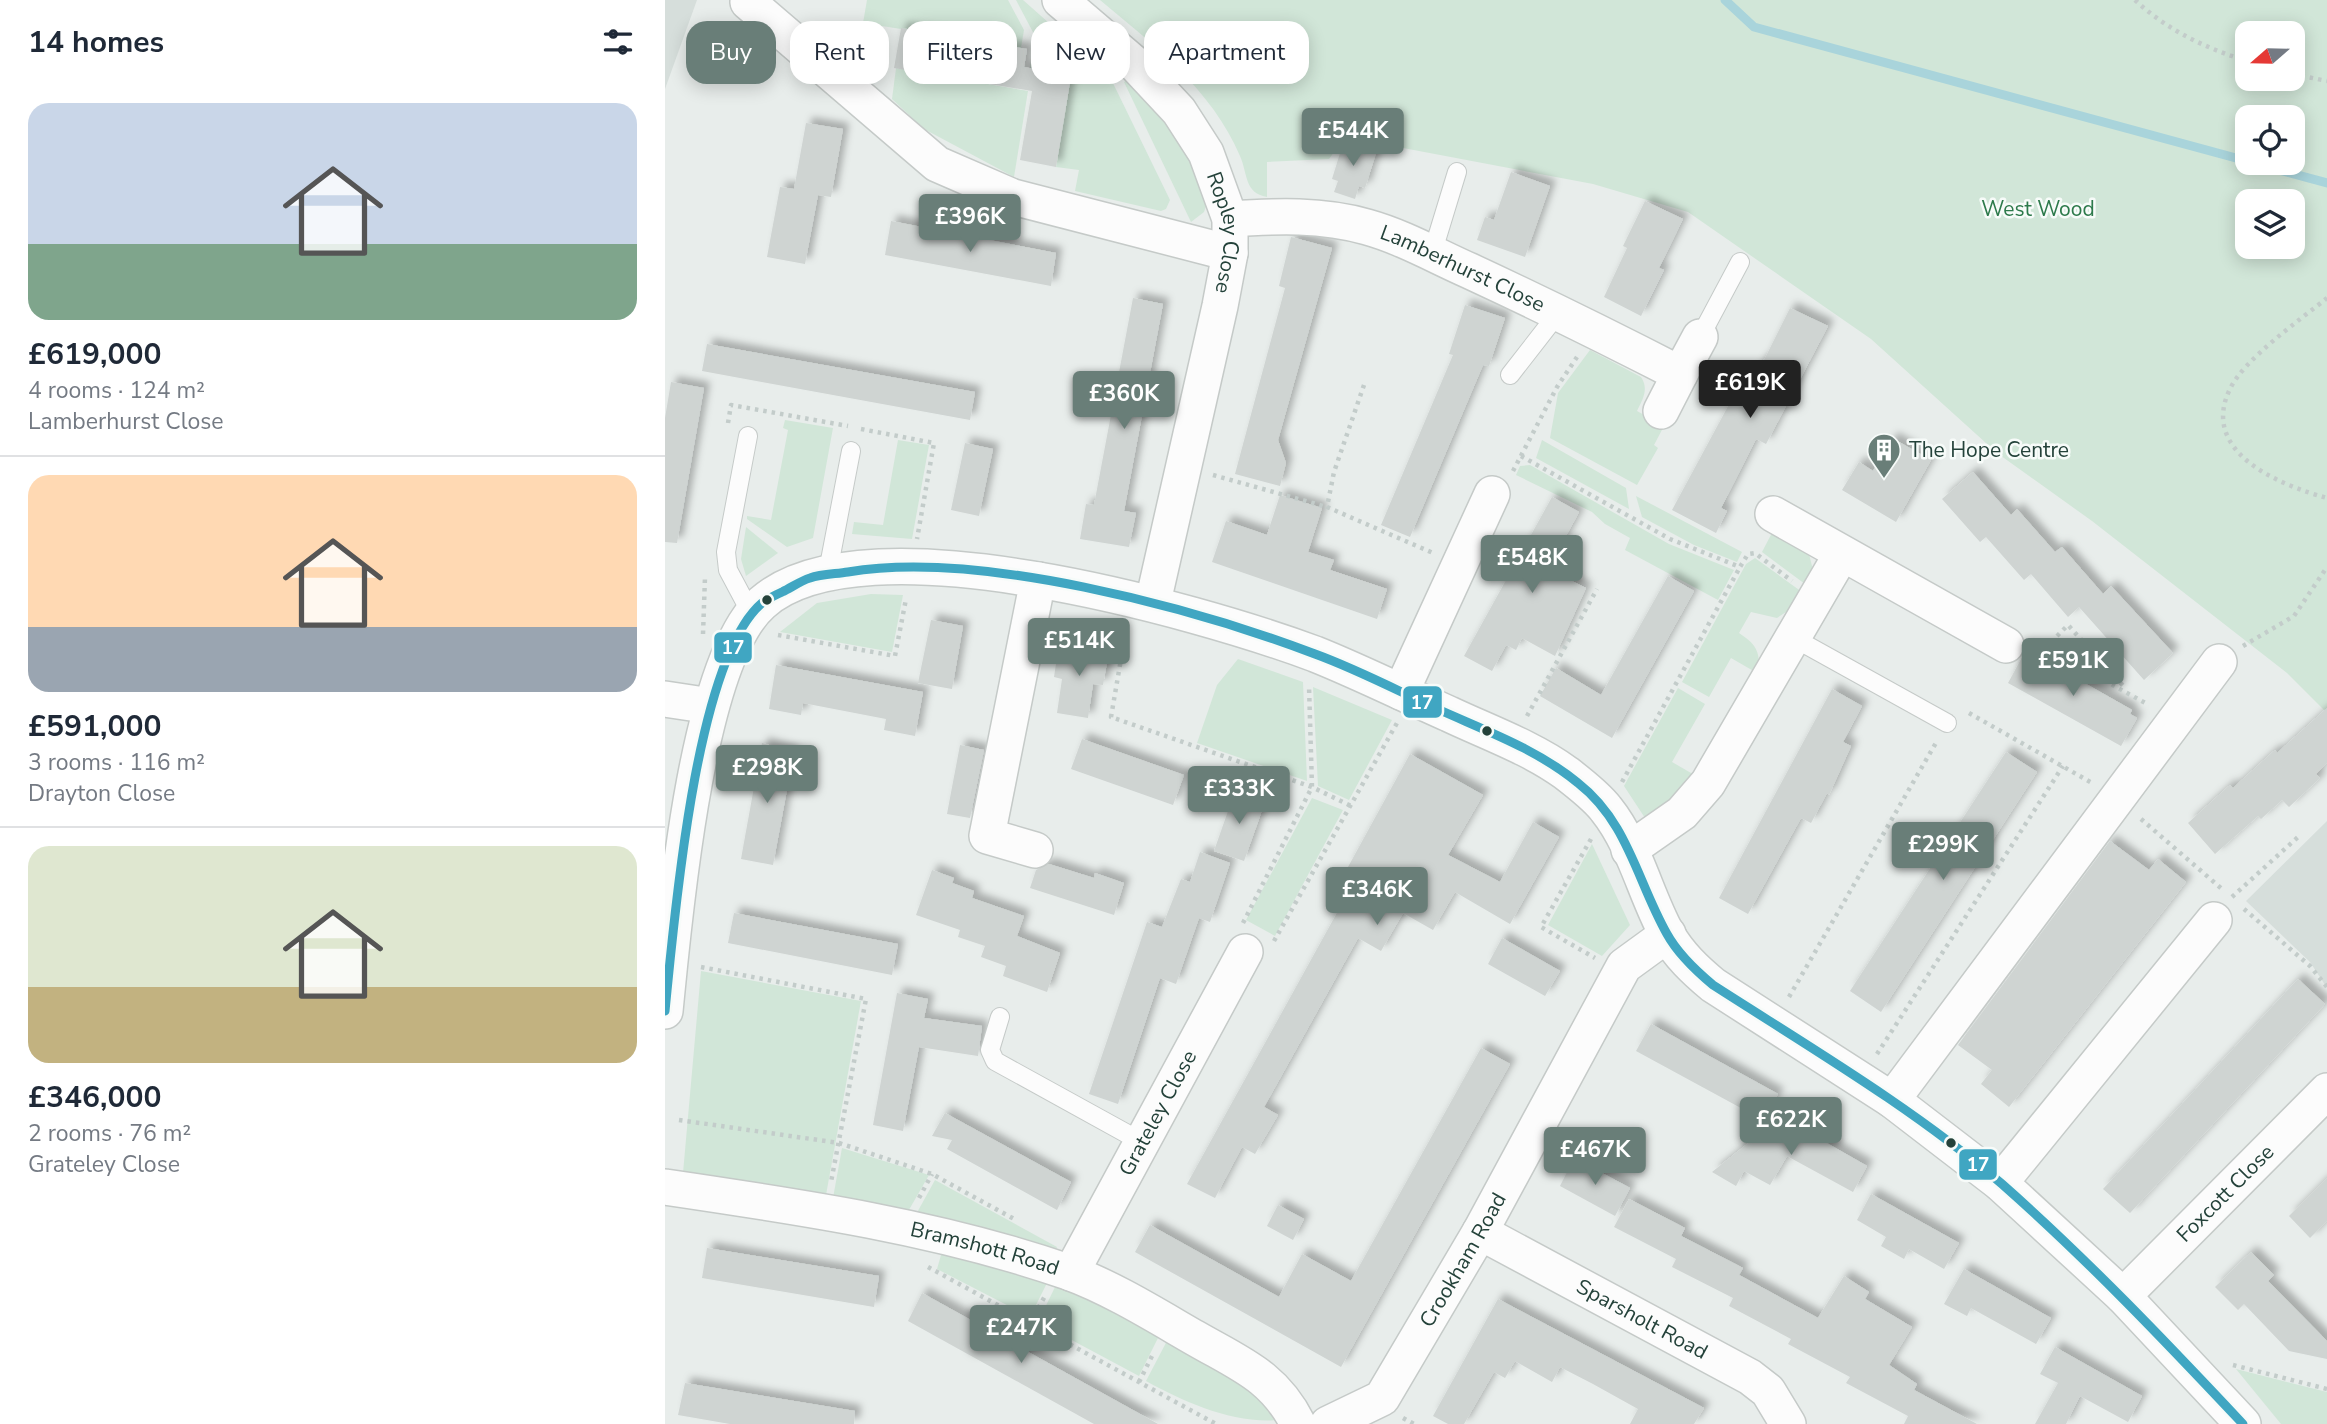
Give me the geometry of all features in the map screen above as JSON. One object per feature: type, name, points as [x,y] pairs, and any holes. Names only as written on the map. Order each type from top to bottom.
[{"type":"street","name":"Ropley Close","points":[[1060,0],[1136,65],[1179,111],[1206,153],[1230,236],[1182,466],[1142,600]]},
{"type":"street","name":"Lamberhurst Close","points":[[748,2],[937,164],[1013,197],[1230,236],[1278,215],[1328,219],[1366,226],[1559,312],[1680,374]]},
{"type":"street","points":[[1661,411],[1699,337]]},
{"type":"street","points":[[1406,694],[1459,565],[1492,494]]},
{"type":"street","points":[[1773,514],[1841,555],[2005,645]]},
{"type":"street","points":[[1629,850],[1682,813],[1708,783],[1841,555]]},
{"type":"street","points":[[665,1011],[693,798],[711,706],[732,643],[762,603],[790,585],[828,571],[862,566],[1038,580],[1142,600],[1317,655],[1406,694],[1564,772],[1607,810],[1668,934],[1688,963],[1713,985],[1892,1100],[2000,1183],[2123,1296],[2243,1424]]},
{"type":"street","points":[[1035,850],[987,836],[1038,580]]},
{"type":"street","points":[[1892,1100],[2115,796],[2219,662]]},
{"type":"street","points":[[665,699],[711,706]]},
{"type":"street","points":[[2000,1183],[2223,909]]},
{"type":"street","name":"Crookham Road","points":[[1328,1424],[1382,1398],[1480,1232],[1621,972],[1668,934]]},
{"type":"street","name":"Grateley Close","points":[[1071,1273],[1245,952]]},
{"type":"street","name":"Foxcott Close","points":[[2123,1296],[2327,1091]]},
{"type":"street","name":"Bramshott Road","points":[[665,1187],[826,1210],[983,1246],[1071,1273],[1159,1318],[1259,1376],[1285,1398],[1298,1424]]},
{"type":"street","name":"Sparsholt Road","points":[[1480,1232],[1750,1377],[1768,1391],[1788,1424]]},
{"type":"lane","points":[[1432,254],[1457,172]]},
{"type":"lane","points":[[1699,337],[1740,262]]},
{"type":"lane","points":[[1510,375],[1559,312]]},
{"type":"lane","points":[[748,436],[726,552],[729,570],[748,621]]},
{"type":"lane","points":[[828,571],[851,452]]},
{"type":"lane","points":[[1792,637],[1947,723]]},
{"type":"lane","points":[[1000,1017],[990,1051],[995,1061],[1142,1142]]},
{"type":"path","points":[[2135,0],[2157,21],[2213,51],[2235,57]]},
{"type":"path","points":[[2305,76],[2327,81]]},
{"type":"path","points":[[2327,298],[2258,355],[2230,387],[2222,417],[2232,446],[2255,470],[2302,491],[2327,498]]},
{"type":"path","points":[[1492,494],[1504,487],[1557,387],[1595,330]]},
{"type":"path","points":[[1327,507],[1334,472],[1364,385]]},
{"type":"path","points":[[726,432],[731,405],[934,443],[895,656],[748,621]]},
{"type":"path","points":[[1521,456],[1670,539],[1740,567]]},
{"type":"path","points":[[1182,466],[1327,507],[1459,565]]},
{"type":"path","points":[[1621,972],[1542,927],[1748,554],[1755,553],[1815,598]]},
{"type":"path","points":[[703,638],[705,564]]},
{"type":"path","points":[[2219,662],[2294,616],[2327,568]]},
{"type":"path","points":[[1511,744],[1597,589]]},
{"type":"path","points":[[1142,600],[1111,717],[1312,787],[1351,806]]},
{"type":"path","points":[[2045,648],[2068,625],[2129,692]]},
{"type":"path","points":[[2005,645],[2018,634],[2129,692],[2173,721]]},
{"type":"path","points":[[1317,655],[1309,676],[1312,787],[1243,920],[1245,952],[1276,940],[1351,806],[1406,694]]},
{"type":"path","points":[[1773,1024],[1956,706],[2115,796],[2223,909],[2310,966],[2327,988]]},
{"type":"path","points":[[1860,1079],[2063,766]]},
{"type":"path","points":[[2223,909],[2298,837]]},
{"type":"path","points":[[670,962],[866,999],[826,1210]]},
{"type":"path","points":[[679,1121],[839,1143],[932,1174],[1027,1226]]},
{"type":"path","points":[[924,1265],[1216,1424]]},
{"type":"path","points":[[2200,1377],[2222,1362],[2327,1389]]},
{"type":"shaded area","points":[[665,0],[697,0],[689,21],[686,21],[686,31],[665,89]]},
{"type":"shaded area","points":[[2327,821],[2327,988],[2310,962],[2246,901]]},
{"type":"green space","points":[[867,0],[1008,0],[1024,30],[1021,48],[1017,47],[1017,21],[903,21],[903,29],[889,27],[889,21],[863,21]]},
{"type":"green space","points":[[1016,0],[1023,0],[1047,21],[1031,21],[1031,28]]},
{"type":"green space","name":"West Wood","points":[[1100,0],[2327,0],[2327,713],[2287,673],[2092,521],[1997,453],[1871,339],[1688,212],[1593,184],[1345,137],[1329,159],[1267,162],[1267,197],[1260,195],[1250,187],[1240,156],[1228,132],[1193,84],[1309,84],[1309,21],[1144,21],[1144,38],[1130,26],[1130,21],[1125,21]]},
{"type":"green space","points":[[896,68],[903,69],[903,84],[988,84],[1028,91],[1014,177],[924,129],[892,99]]},
{"type":"green space","points":[[1130,83],[1182,135],[1209,198],[1204,212],[1191,222],[1125,84]]},
{"type":"green space","points":[[1070,84],[1113,84],[1170,200],[1166,209],[1161,211],[1075,191],[1079,170],[1056,167]]},
{"type":"green space","points":[[1590,350],[1641,377],[1645,390],[1637,411],[1664,426],[1654,445],[1658,448],[1637,485],[1550,438],[1558,393]]},
{"type":"green space","points":[[785,420],[833,428],[813,538],[787,547],[747,519],[747,516],[771,520],[788,430],[783,428]]},
{"type":"green space","points":[[898,440],[929,445],[912,539],[852,534],[854,522],[883,525]]},
{"type":"green space","points":[[1542,440],[1626,488],[1629,509],[1536,458]]},
{"type":"green space","points":[[1530,465],[1669,544],[1734,570],[1718,600],[1625,550],[1630,538],[1605,524],[1592,512],[1516,475],[1520,466]]},
{"type":"green space","points":[[1636,496],[1742,552],[1737,562],[1694,545],[1642,517]]},
{"type":"green space","points":[[746,527],[778,553],[746,576],[741,559]]},
{"type":"green space","points":[[1774,529],[1808,550],[1813,570],[1805,584],[1762,552]]},
{"type":"green space","points":[[1755,558],[1802,592],[1792,608],[1777,618],[1751,612],[1739,633],[1750,641],[1758,654],[1757,673],[1731,658],[1709,697],[1682,682],[1746,564]]},
{"type":"green space","points":[[871,594],[903,595],[892,652],[780,632],[817,603]]},
{"type":"green space","points":[[1238,659],[1303,682],[1307,781],[1197,743],[1217,685]]},
{"type":"green space","points":[[1313,687],[1392,720],[1349,800],[1318,786]]},
{"type":"green space","points":[[1678,688],[1705,704],[1672,762],[1698,777],[1647,821],[1624,786]]},
{"type":"green space","points":[[1312,798],[1343,810],[1275,936],[1246,920]]},
{"type":"green space","points":[[1592,844],[1630,925],[1602,956],[1548,925]]},
{"type":"green space","points":[[701,971],[861,1001],[826,1195],[683,1173]]},
{"type":"green space","points":[[842,1148],[929,1175],[906,1215],[833,1198]]},
{"type":"green space","points":[[935,1180],[1057,1247],[1052,1258],[914,1218]]},
{"type":"green space","points":[[943,1248],[1048,1281],[1030,1317],[937,1269]]},
{"type":"green space","points":[[1056,1285],[1161,1332],[1139,1376],[1038,1322]]},
{"type":"green space","points":[[1169,1337],[1246,1381],[1278,1420],[1244,1419],[1209,1410],[1146,1381]]},
{"type":"green space","points":[[2236,1369],[2327,1392],[2327,1424],[2281,1424]]},
{"type":"building","points":[[901,28],[903,28],[903,70],[894,68]]},
{"type":"building","points":[[1017,47],[1027,49],[1024,67],[1031,68],[1031,84],[1070,84],[1056,167],[1020,160],[1032,91],[990,84],[1017,84]]},
{"type":"building","points":[[806,123],[843,129],[831,197],[818,195],[805,264],[767,257],[780,187],[794,189]]},
{"type":"building","points":[[1344,140],[1377,150],[1365,188],[1359,186],[1355,199],[1334,192],[1338,181],[1332,179]]},
{"type":"building","points":[[1511,172],[1550,186],[1525,257],[1477,240],[1485,217],[1494,220]]},
{"type":"building","points":[[1645,201],[1683,219],[1659,268],[1664,270],[1641,316],[1604,297],[1627,248],[1623,246]]},
{"type":"building","points":[[891,221],[1056,253],[1051,286],[885,255]]},
{"type":"building","points":[[1291,237],[1332,248],[1278,440],[1286,463],[1280,486],[1235,474],[1285,288],[1279,286]]},
{"type":"building","points":[[1133,298],[1163,304],[1124,511],[1136,513],[1129,547],[1080,539],[1086,504],[1094,505]]},
{"type":"building","points":[[1465,305],[1505,318],[1489,366],[1483,365],[1410,537],[1381,525],[1453,355],[1449,354]]},
{"type":"building","points":[[1790,308],[1828,326],[1766,444],[1756,439],[1721,508],[1727,511],[1716,533],[1672,510],[1733,397],[1740,401]]},
{"type":"building","points":[[707,344],[975,392],[970,420],[702,371]]},
{"type":"building","points":[[671,382],[704,388],[677,543],[665,542],[665,418]]},
{"type":"building","name":"The Hope Centre","points":[[1892,438],[1931,460],[1896,522],[1842,490],[1859,462],[1873,471]]},
{"type":"building","points":[[965,443],[993,449],[979,516],[951,510]]},
{"type":"building","points":[[1973,472],[2011,515],[2017,509],[2055,552],[2062,547],[2103,594],[2111,586],[2173,653],[2144,680],[2079,607],[2068,617],[2031,574],[2024,580],[1986,537],[1980,542],[1942,499]]},
{"type":"building","points":[[1280,495],[1322,508],[1308,552],[1334,560],[1330,570],[1387,589],[1377,619],[1212,562],[1226,521],[1267,535]]},
{"type":"building","points":[[1552,497],[1579,512],[1548,569],[1586,588],[1555,656],[1522,638],[1516,650],[1506,645],[1492,671],[1464,656]]},
{"type":"building","points":[[1668,576],[1694,591],[1612,738],[1540,696],[1556,668],[1601,695]]},
{"type":"building","points":[[931,620],[963,626],[952,689],[918,683]]},
{"type":"building","points":[[1059,644],[1109,651],[1103,685],[1093,684],[1088,718],[1057,713],[1062,679],[1054,677]]},
{"type":"building","points":[[2026,650],[2132,710],[2130,714],[2137,718],[2121,746],[2008,683]]},
{"type":"building","points":[[776,665],[923,692],[915,736],[884,730],[886,719],[803,703],[801,715],[769,709]]},
{"type":"building","points":[[1832,689],[1862,706],[1843,742],[1851,746],[1829,795],[1827,793],[1811,823],[1801,818],[1748,914],[1719,898]]},
{"type":"building","points":[[2327,708],[2327,763],[2316,774],[2320,778],[2289,807],[2282,800],[2261,819],[2258,816],[2215,854],[2188,823],[2230,785],[2233,788],[2275,750],[2277,753]]},
{"type":"building","points":[[1082,739],[1184,775],[1173,805],[1071,769]]},
{"type":"building","points":[[762,743],[794,752],[773,865],[741,859]]},
{"type":"building","points":[[960,745],[984,750],[970,818],[947,814]]},
{"type":"building","points":[[2006,752],[2037,772],[1881,1012],[1850,991]]},
{"type":"building","points":[[1410,754],[1483,795],[1448,855],[1500,882],[1533,822],[1559,837],[1510,924],[1455,892],[1433,930],[1403,913],[1381,951],[1358,938],[1264,1107],[1278,1115],[1255,1154],[1242,1147],[1215,1198],[1187,1184],[1359,873],[1348,867]]},
{"type":"building","points":[[1235,791],[1265,802],[1244,861],[1214,851]]},
{"type":"building","points":[[2110,841],[2149,870],[2158,859],[2186,882],[2009,1107],[1981,1084],[1992,1070],[1958,1045]]},
{"type":"building","points":[[1200,852],[1230,863],[1210,922],[1199,918],[1176,984],[1160,978],[1118,1104],[1089,1094],[1147,922],[1162,927],[1181,879],[1190,882]]},
{"type":"building","points":[[1049,864],[1094,878],[1095,873],[1124,883],[1114,915],[1030,888],[1036,870]]},
{"type":"building","points":[[932,870],[954,878],[952,883],[974,891],[972,898],[1024,916],[1017,936],[1060,953],[1047,992],[1003,976],[1006,966],[981,957],[985,946],[958,937],[960,930],[916,915]]},
{"type":"building","points":[[734,913],[898,944],[892,975],[728,943]]},
{"type":"building","points":[[1502,938],[1560,971],[1545,996],[1488,964]]},
{"type":"building","points":[[2298,979],[2325,1004],[2130,1213],[2103,1189]]},
{"type":"building","points":[[897,993],[928,999],[924,1018],[982,1026],[978,1056],[919,1047],[903,1131],[873,1125]]},
{"type":"building","points":[[1651,1024],[1778,1094],[1763,1120],[1636,1051]]},
{"type":"building","points":[[1481,1048],[1510,1064],[1341,1367],[1135,1252],[1150,1225],[1279,1297],[1302,1254],[1351,1281]]},
{"type":"building","points":[[945,1113],[1071,1182],[1057,1210],[947,1149],[952,1140],[932,1136]]},
{"type":"building","points":[[1781,1117],[1867,1166],[1853,1192],[1787,1156],[1770,1185],[1744,1171],[1736,1186],[1712,1172]]},
{"type":"building","points":[[1574,1158],[1630,1188],[1615,1216],[1560,1186]]},
{"type":"building","points":[[2327,1178],[2327,1221],[2310,1238],[2289,1216]]},
{"type":"building","points":[[1871,1194],[1959,1243],[1944,1269],[1909,1249],[1904,1259],[1881,1246],[1886,1237],[1857,1220]]},
{"type":"building","points":[[1629,1199],[1685,1228],[1681,1236],[1743,1268],[1739,1275],[1818,1318],[1844,1276],[1869,1292],[1865,1299],[1912,1327],[1889,1365],[1917,1384],[1914,1390],[1977,1424],[1904,1424],[1908,1416],[1846,1383],[1850,1377],[1788,1344],[1791,1339],[1729,1306],[1733,1298],[1672,1267],[1676,1259],[1614,1227]]},
{"type":"building","points":[[1278,1205],[1304,1219],[1293,1240],[1267,1226]]},
{"type":"building","points":[[707,1248],[879,1276],[874,1307],[702,1278]]},
{"type":"building","points":[[2251,1252],[2274,1275],[2268,1281],[2327,1341],[2327,1359],[2289,1351],[2244,1304],[2238,1310],[2215,1287]]},
{"type":"building","points":[[1964,1269],[2051,1318],[2036,1344],[1971,1308],[1967,1316],[1944,1304]]},
{"type":"building","points":[[922,1293],[1158,1424],[1094,1424],[908,1321]]},
{"type":"building","points":[[1498,1299],[1704,1408],[1694,1424],[1630,1424],[1638,1409],[1593,1384],[1560,1367],[1552,1382],[1515,1361],[1505,1378],[1494,1372],[1464,1424],[1448,1424],[1433,1416]]},
{"type":"building","points":[[2055,1347],[2142,1396],[2128,1422],[2080,1396],[2066,1424],[2035,1424],[2058,1383],[2040,1374]]},
{"type":"building","points":[[685,1383],[855,1411],[854,1424],[730,1424],[678,1415]]},
{"type":"waterway","points":[[1725,0],[1754,27],[2235,158]]},
{"type":"waterway","points":[[2297,175],[2327,183]]},
{"type":"transit line","name":"17","points":[[665,1011],[682,858],[704,734],[720,678],[739,633],[762,603],[814,577],[901,567],[959,569],[1021,576],[1147,602],[1208,618],[1331,660],[1513,743],[1563,771],[1595,799],[1609,816],[1630,853],[1667,934],[1693,968],[1713,985],[1897,1104],[2002,1184],[2095,1271],[2243,1424]]},
{"type":"place","name":"The Hope Centre","points":[[1884,480]]}]
